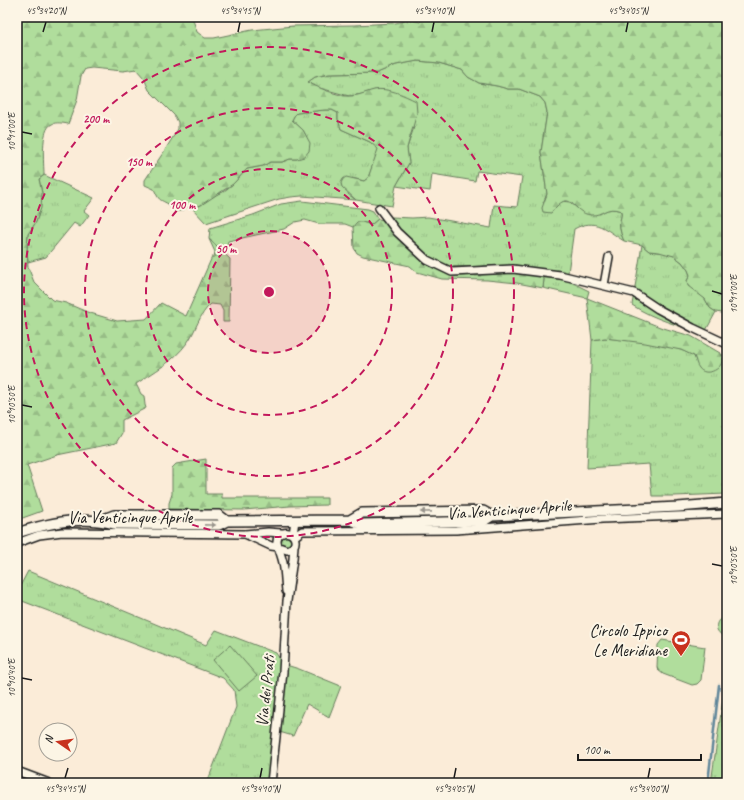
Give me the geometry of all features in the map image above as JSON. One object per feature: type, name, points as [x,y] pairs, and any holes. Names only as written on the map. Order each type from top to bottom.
[{"type":"street","points":[[379,208],[397,232],[427,260],[452,272],[513,269],[560,275],[634,293],[658,309],[727,344]]},
{"type":"street","points":[[604,286],[609,257]]},
{"type":"street","name":"Via Venticinque Aprile","points":[[17,533],[50,524],[73,521],[101,520],[114,524],[219,525],[227,520],[350,520],[362,524],[484,521],[492,516],[678,507],[727,503]]},
{"type":"street","name":"Via Venticinque Aprile","points":[[294,536],[302,532],[456,530],[586,520],[727,514]]},
{"type":"street","name":"Via dei Prati","points":[[271,783],[287,602],[295,542],[295,520]]},
{"type":"street","name":"Via dei Prati","points":[[280,521],[282,533],[277,542],[283,564],[287,602]]},
{"type":"street","name":"Via Venticinque Aprile","points":[[17,543],[39,535],[62,532],[282,533]]},
{"type":"street","points":[[282,533],[288,532],[294,536]]},
{"type":"street","name":"Via Venticinque Aprile","points":[[245,534],[271,546],[279,547]]},
{"type":"street","points":[[279,547],[287,550],[294,546]]},
{"type":"street","points":[[17,770],[49,783]]},
{"type":"green space","points":[[17,17],[192,17],[197,32],[205,38],[214,38],[252,30],[293,26],[395,23],[411,20],[420,22],[422,20],[421,17],[727,17],[727,314],[716,312],[710,308],[705,299],[688,286],[687,281],[690,275],[688,270],[682,262],[674,256],[649,251],[642,245],[624,241],[620,226],[621,211],[612,209],[599,214],[591,215],[580,210],[568,201],[563,201],[551,213],[543,212],[542,208],[547,194],[541,152],[547,112],[545,103],[540,97],[519,89],[508,89],[479,83],[468,77],[462,70],[439,63],[418,61],[396,65],[377,73],[329,74],[315,77],[308,82],[340,95],[353,96],[379,89],[401,94],[416,101],[417,113],[407,148],[409,163],[396,186],[392,206],[356,200],[342,187],[341,183],[346,177],[364,181],[368,178],[378,149],[370,142],[341,129],[338,113],[332,110],[325,110],[297,113],[292,120],[303,130],[310,143],[309,151],[304,157],[282,162],[270,162],[263,166],[247,169],[233,184],[201,205],[192,208],[187,207],[181,211],[175,211],[171,209],[170,205],[157,196],[154,189],[145,185],[145,180],[178,129],[178,122],[174,115],[149,90],[144,78],[136,69],[123,71],[92,68],[85,69],[81,76],[77,100],[68,124],[52,124],[48,127],[44,139],[44,175],[39,179],[42,193],[41,208],[36,222],[28,234],[28,267],[34,282],[52,300],[66,303],[87,312],[117,321],[146,319],[161,303],[186,316],[212,257],[214,257],[215,252],[209,239],[230,259],[229,322],[223,322],[223,311],[220,305],[211,304],[203,313],[182,350],[163,366],[136,384],[141,394],[144,396],[146,408],[122,420],[122,433],[116,443],[57,455],[27,465],[42,511],[17,520]]},
{"type":"green space","points":[[417,61],[439,63],[462,70],[468,77],[479,83],[508,89],[519,89],[540,97],[545,103],[547,112],[541,152],[547,194],[543,203],[557,204],[561,201],[570,202],[578,209],[600,214],[610,210],[621,211],[620,226],[624,241],[600,226],[589,224],[574,229],[567,280],[589,291],[587,298],[543,288],[544,279],[527,273],[494,266],[441,267],[397,232],[392,217],[428,217],[491,228],[494,205],[517,207],[522,177],[477,171],[475,181],[432,174],[430,191],[396,186],[409,163],[407,148],[414,127],[389,91],[375,90],[349,96],[316,87],[308,82],[315,77],[329,74],[377,73],[396,65]]},
{"type":"green space","points":[[332,110],[338,113],[341,129],[370,142],[379,149],[368,178],[364,181],[352,178],[348,194],[356,200],[302,196],[291,197],[279,199],[206,223],[192,208],[201,205],[215,195],[223,192],[247,169],[263,166],[270,162],[282,162],[290,159],[297,159],[306,136],[303,130],[292,120],[294,116],[297,113]]},
{"type":"green space","points":[[44,175],[94,198],[84,211],[89,215],[80,227],[74,223],[46,257],[28,262],[28,234],[36,222],[42,193],[39,179]]},
{"type":"green space","points":[[302,201],[368,209],[373,211],[378,219],[371,225],[357,222],[353,227],[345,224],[319,224],[305,220],[295,222],[284,229],[228,241],[225,253],[209,239],[210,228],[253,215],[281,204]]},
{"type":"green space","points":[[392,217],[397,232],[441,267],[494,266],[541,271],[544,279],[543,288],[517,283],[487,280],[442,279],[417,272],[410,266],[363,256],[357,253],[354,248],[353,227],[357,222],[371,225],[378,219],[384,220]]},
{"type":"green space","points":[[642,245],[649,251],[666,253],[674,256],[682,262],[688,270],[690,275],[687,281],[705,299],[710,308],[716,312],[704,334],[658,318],[632,305]]},
{"type":"green space","points":[[587,298],[660,327],[691,336],[720,353],[722,359],[721,364],[713,371],[705,372],[698,367],[694,356],[681,350],[645,343],[605,338],[592,340]]},
{"type":"green space","points":[[605,338],[662,345],[684,351],[694,356],[696,361],[722,360],[720,353],[727,358],[727,494],[652,496],[649,464],[587,468],[592,340]]},
{"type":"green space","points":[[206,459],[206,494],[222,494],[222,498],[327,498],[327,505],[290,506],[244,510],[169,509],[172,494],[172,468],[176,464]]},
{"type":"green space","points":[[284,536],[288,536],[290,537],[290,545],[284,546],[281,543],[281,539]]},
{"type":"green space","points":[[28,571],[206,645],[216,630],[276,653],[283,664],[341,686],[329,717],[307,704],[293,736],[276,731],[270,783],[207,783],[236,707],[234,690],[223,678],[17,599],[17,592]]},
{"type":"green space","name":"Circolo Ippico Le Meridiane","points":[[727,616],[726,637],[719,633],[716,627],[718,621]]},
{"type":"green space","name":"Circolo Ippico Le Meridiane","points":[[662,640],[705,647],[701,680],[697,684],[692,685],[663,674],[658,670],[658,645]]},
{"type":"green space","points":[[230,645],[257,676],[239,691],[213,660]]},
{"type":"green space","points":[[727,686],[727,783],[711,783],[724,692]]},
{"type":"waterway","points":[[708,783],[719,685]]},
{"type":"place","name":"Circolo Ippico Le Meridiane","points":[[681,657]]}]
